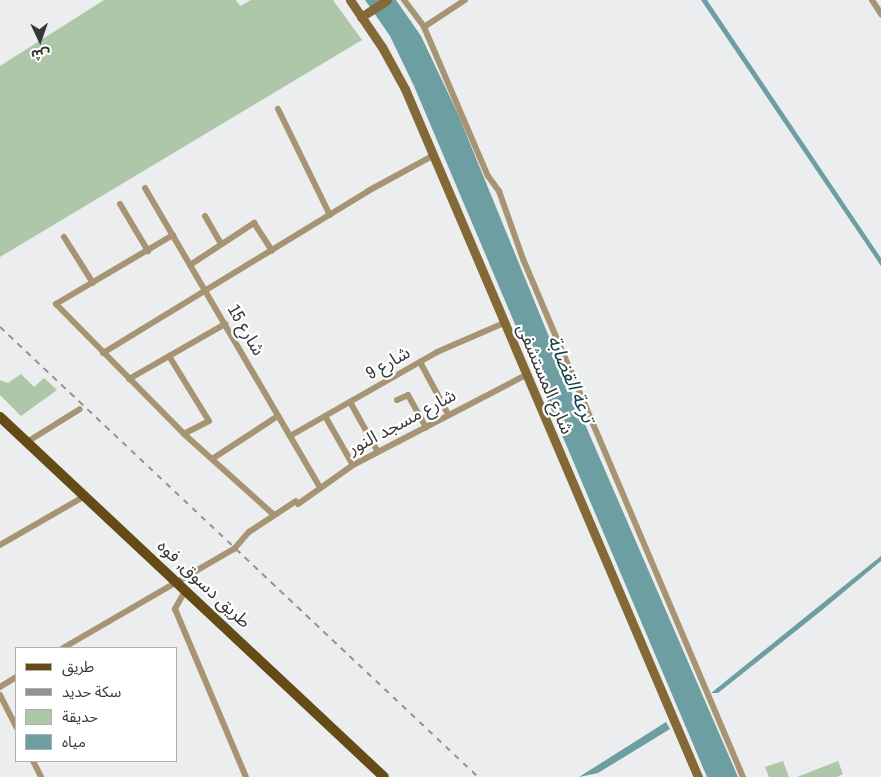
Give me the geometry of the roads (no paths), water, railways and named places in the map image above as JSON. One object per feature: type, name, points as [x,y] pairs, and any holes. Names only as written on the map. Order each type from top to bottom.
[{"type":"main road","name":"شارع المستشفى","points":[[350,0],[365,15],[398,75],[434,155],[698,777]]},
{"type":"main road","points":[[365,15],[387,0]]},
{"type":"main road","name":"طريق دسوق, فوه","points":[[0,417],[182,585],[384,777]]},
{"type":"street","points":[[404,0],[424,27],[488,176],[499,191],[523,259],[743,777]]},
{"type":"street","points":[[424,27],[465,0]]},
{"type":"street","points":[[872,0],[881,14]]},
{"type":"street","points":[[278,109],[330,215]]},
{"type":"street","points":[[103,353],[330,215],[434,155]]},
{"type":"street","name":"شارع 15","points":[[145,188],[320,488]]},
{"type":"street","points":[[120,204],[148,251]]},
{"type":"street","points":[[205,216],[221,244]]},
{"type":"street","points":[[190,265],[254,223],[272,252]]},
{"type":"street","points":[[173,235],[93,284],[56,304],[184,434],[274,515]]},
{"type":"street","points":[[64,237],[93,284]]},
{"type":"street","name":"شارع 9","points":[[290,436],[420,362],[504,323]]},
{"type":"street","points":[[129,379],[225,324]]},
{"type":"street","points":[[169,356],[209,421],[184,434]]},
{"type":"street","points":[[420,362],[448,414]]},
{"type":"street","name":"شارع مسجد النور","points":[[65,647],[182,585],[234,549],[249,532],[274,515],[297,503],[353,465],[526,375]]},
{"type":"street","points":[[397,400],[408,395],[426,426]]},
{"type":"street","points":[[350,402],[378,452]]},
{"type":"street","points":[[27,442],[80,409]]},
{"type":"street","points":[[212,459],[278,416]]},
{"type":"street","points":[[325,416],[353,465]]},
{"type":"street","points":[[0,545],[85,496]]},
{"type":"street","points":[[182,585],[176,603],[176,613],[246,777]]},
{"type":"street","points":[[0,687],[15,678]]},
{"type":"street","points":[[0,696],[15,725]]},
{"type":"street","points":[[34,762],[41,777]]},
{"type":"water","points":[[365,0],[396,0],[421,36],[458,114],[578,408],[738,777],[707,777],[414,86],[390,36]]},
{"type":"water","points":[[701,0],[707,0],[881,258],[881,266]]},
{"type":"water","points":[[881,556],[881,561],[821,611],[718,693],[711,693]]},
{"type":"water","points":[[666,722],[670,729],[598,773],[579,777]]},
{"type":"railway","points":[[0,327],[478,777]]},
{"type":"water label","name":"ترعة القضابة","points":[[571,379]]}]
